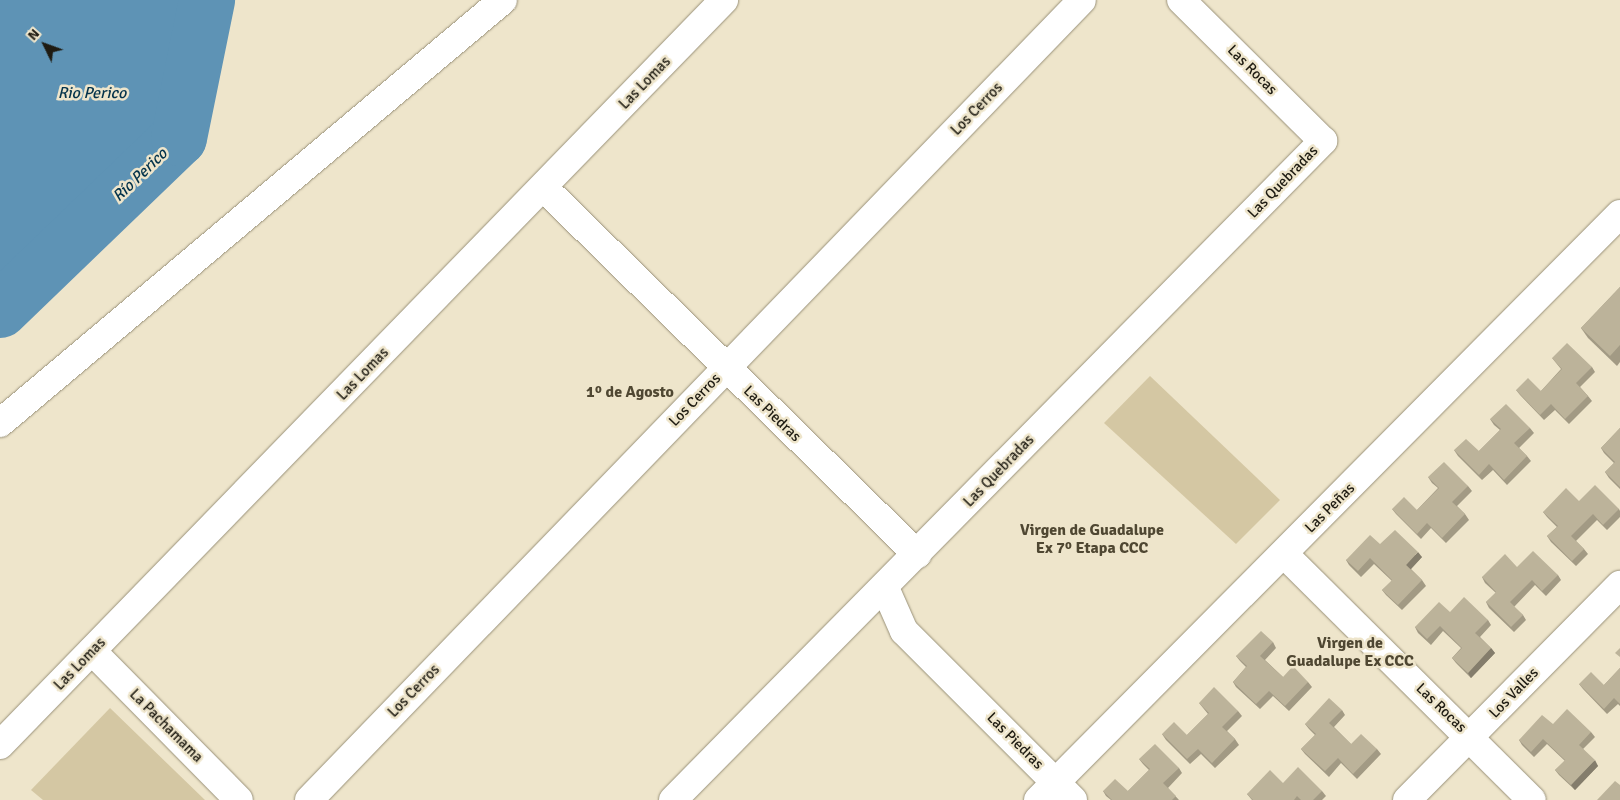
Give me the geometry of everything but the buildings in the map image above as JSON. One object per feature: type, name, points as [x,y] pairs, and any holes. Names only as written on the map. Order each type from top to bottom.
[{"type":"street","points":[[0,423],[503,0]]},
{"type":"street","name":"Las Lomas","points":[[0,745],[544,188],[724,0]]},
{"type":"street","name":"Los Cerros","points":[[309,800],[1082,0]]},
{"type":"street","name":"Las Rocas","points":[[1181,0],[1323,140]]},
{"type":"street","name":"Las Quebradas","points":[[673,800],[885,588],[1323,140]]},
{"type":"street","name":"Las Piedras","points":[[544,188],[726,369],[917,554]]},
{"type":"street","name":"Las Peñas","points":[[1056,794],[1284,554],[1620,214]]},
{"type":"street","name":"Las Rocas","points":[[1284,554],[1471,737],[1532,800]]},
{"type":"street","name":"Los Valles","points":[[1407,800],[1620,585]]},
{"type":"street","name":"Las Piedras","points":[[885,588],[904,631],[1056,794]]},
{"type":"street","name":"La Pachamama","points":[[92,651],[239,800]]},
{"type":"shaded area","points":[[1150,376],[1280,500],[1236,544],[1104,423]]},
{"type":"shaded area","points":[[110,708],[205,800],[43,800],[31,790]]},
{"type":"water","name":"Rio Perico","points":[[0,0],[207,0],[179,138],[0,310]]},
{"type":"waterway","name":"Río Perico","points":[[0,310],[179,138],[207,0]]},
{"type":"district","name":"1º de Agosto","points":[[630,392]]},
{"type":"district","name":"Virgen de Guadalupe Ex 7º Etapa CCC","points":[[1092,539]]},
{"type":"district","name":"Virgen de Guadalupe Ex CCC","points":[[1350,652]]}]
